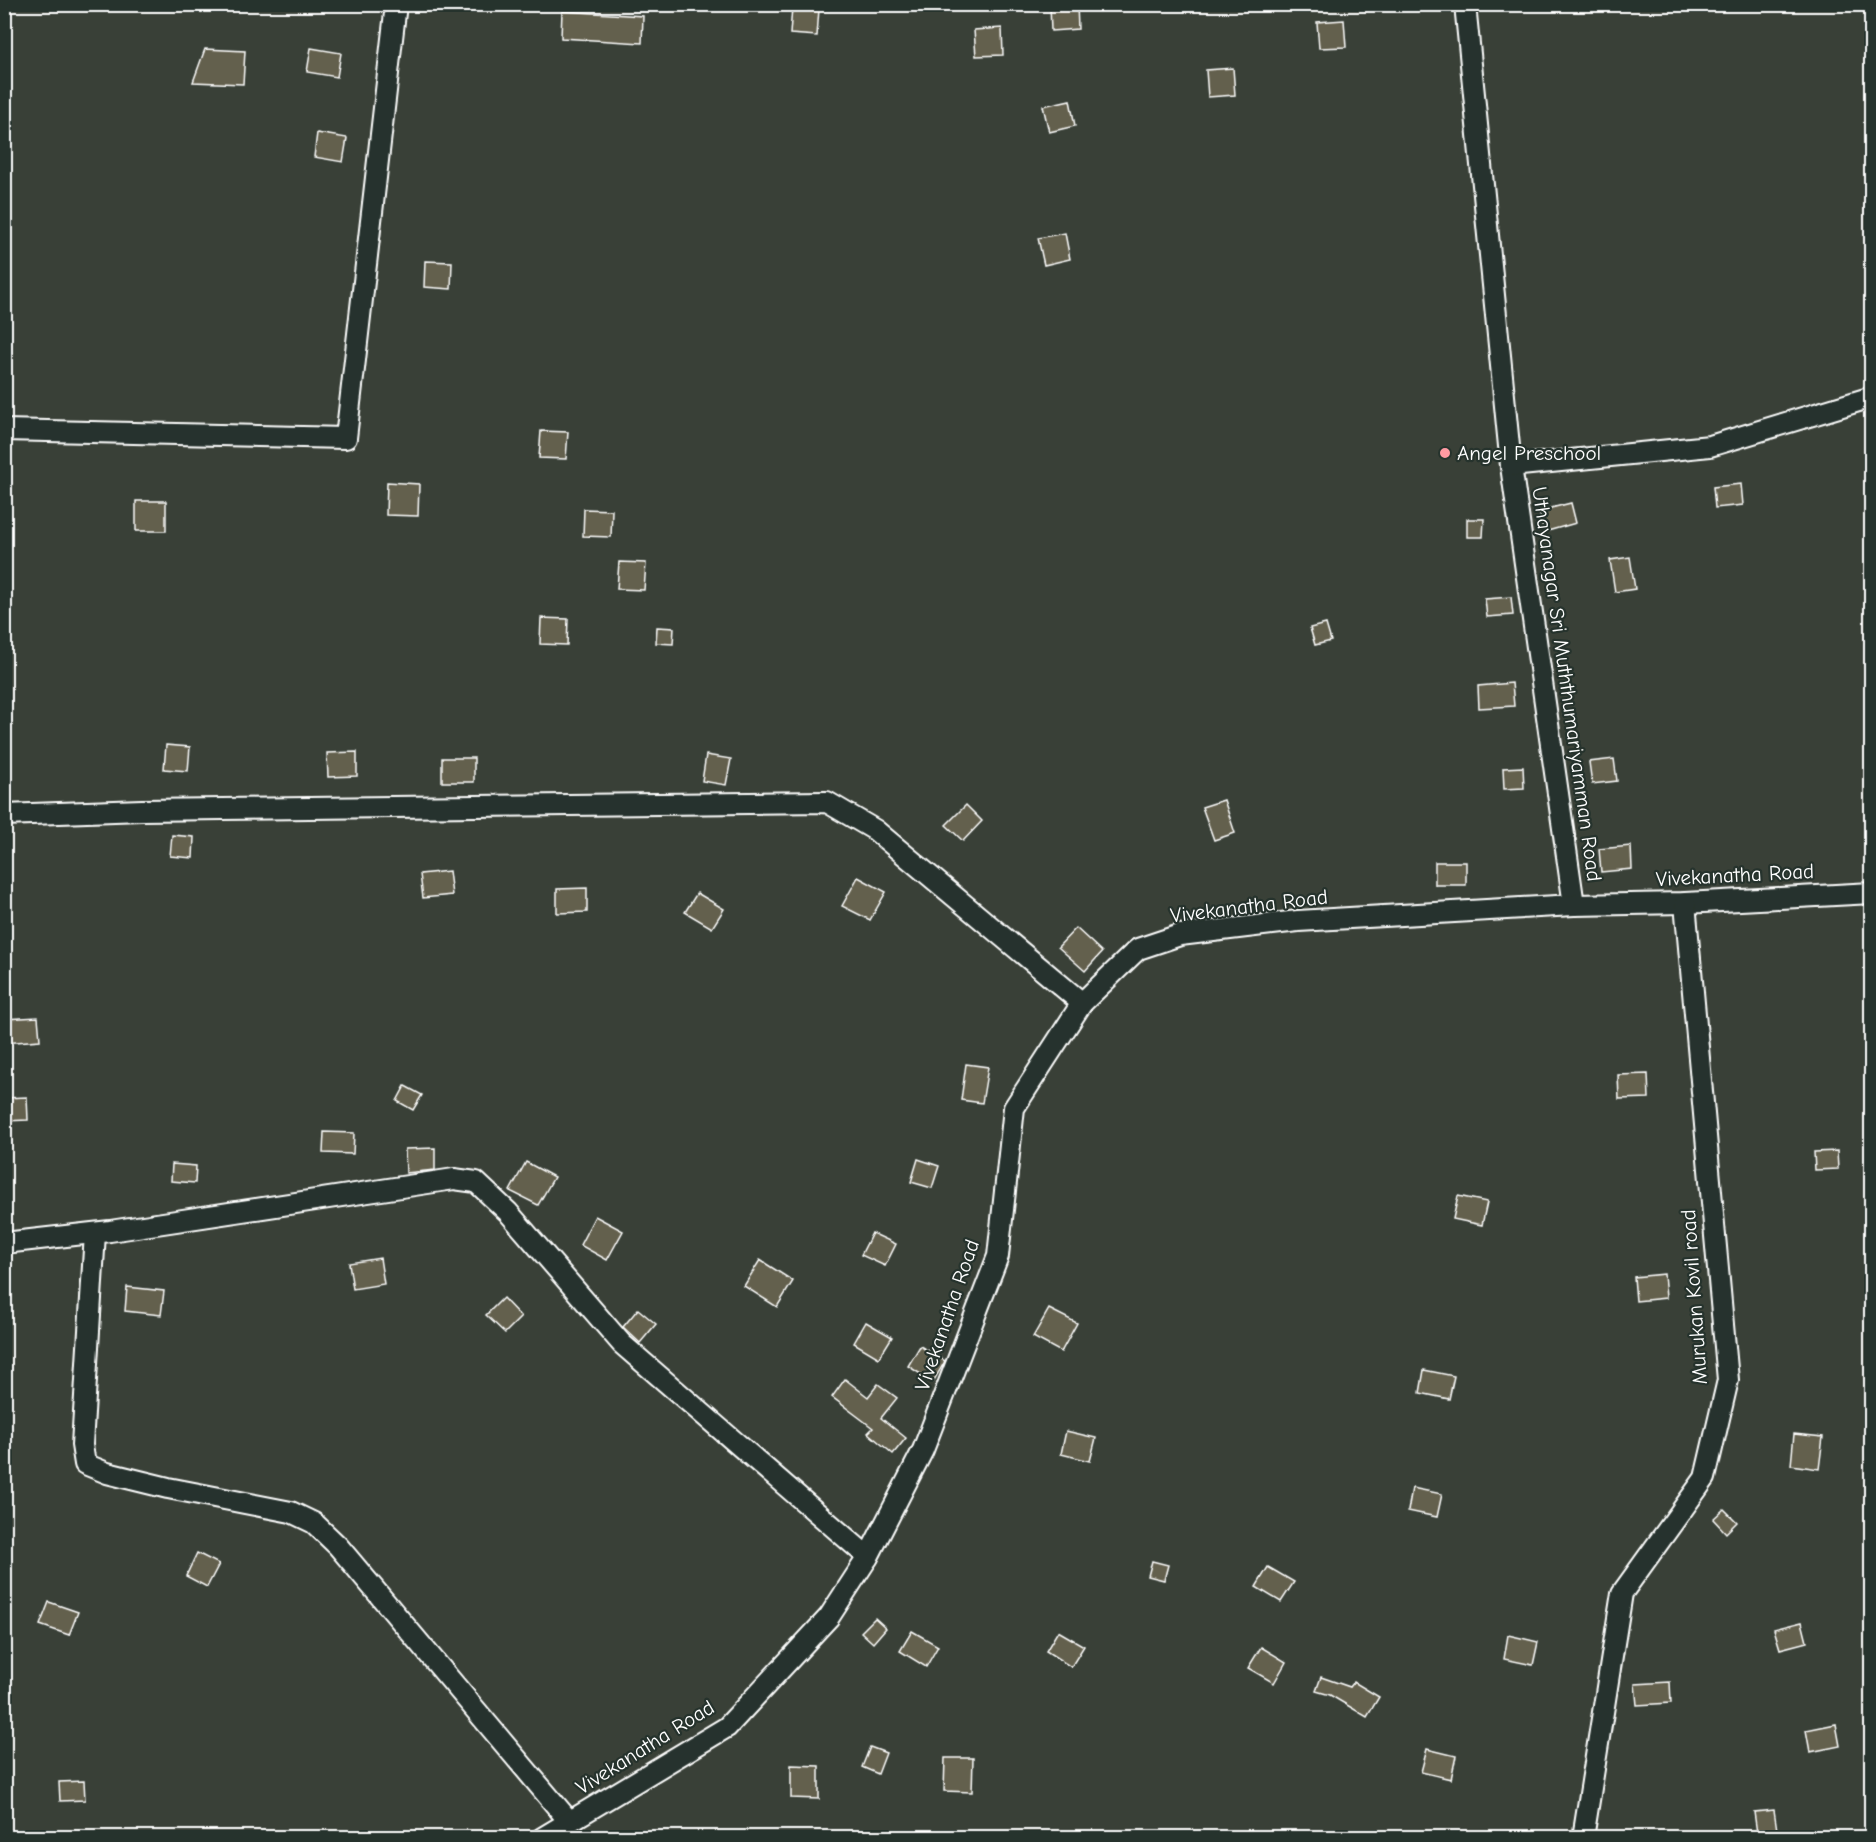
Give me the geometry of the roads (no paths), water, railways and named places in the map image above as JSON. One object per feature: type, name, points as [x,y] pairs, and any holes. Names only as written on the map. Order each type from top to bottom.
[{"type":"street","points":[[4,430],[346,438],[396,4]]},
{"type":"street","name":"Uthayanagar Sri Muththumariyamman Road","points":[[1465,4],[1511,466],[1574,905]]},
{"type":"street","points":[[1511,466],[1710,446],[1872,398]]},
{"type":"street","points":[[4,815],[142,810],[827,802],[875,831],[1082,1003]]},
{"type":"street","name":"Vivekanatha Road","points":[[542,1838],[728,1727],[829,1617],[868,1557],[923,1450],[998,1256],[1014,1108],[1082,1003],[1138,949],[1180,935],[1298,921],[1574,905],[1685,903],[1872,893]]},
{"type":"street","name":"Murukan Kovil road","points":[[1583,1838],[1622,1593],[1705,1478],[1728,1380],[1685,903]]},
{"type":"street","points":[[4,1243],[96,1233],[454,1179],[476,1182],[508,1212],[622,1344],[868,1557]]},
{"type":"street","points":[[96,1233],[82,1445],[85,1464],[107,1473],[168,1488],[291,1512],[314,1523],[338,1546],[569,1821]]},
{"type":"place","name":"Angel Preschool","points":[[1445,453]]}]
